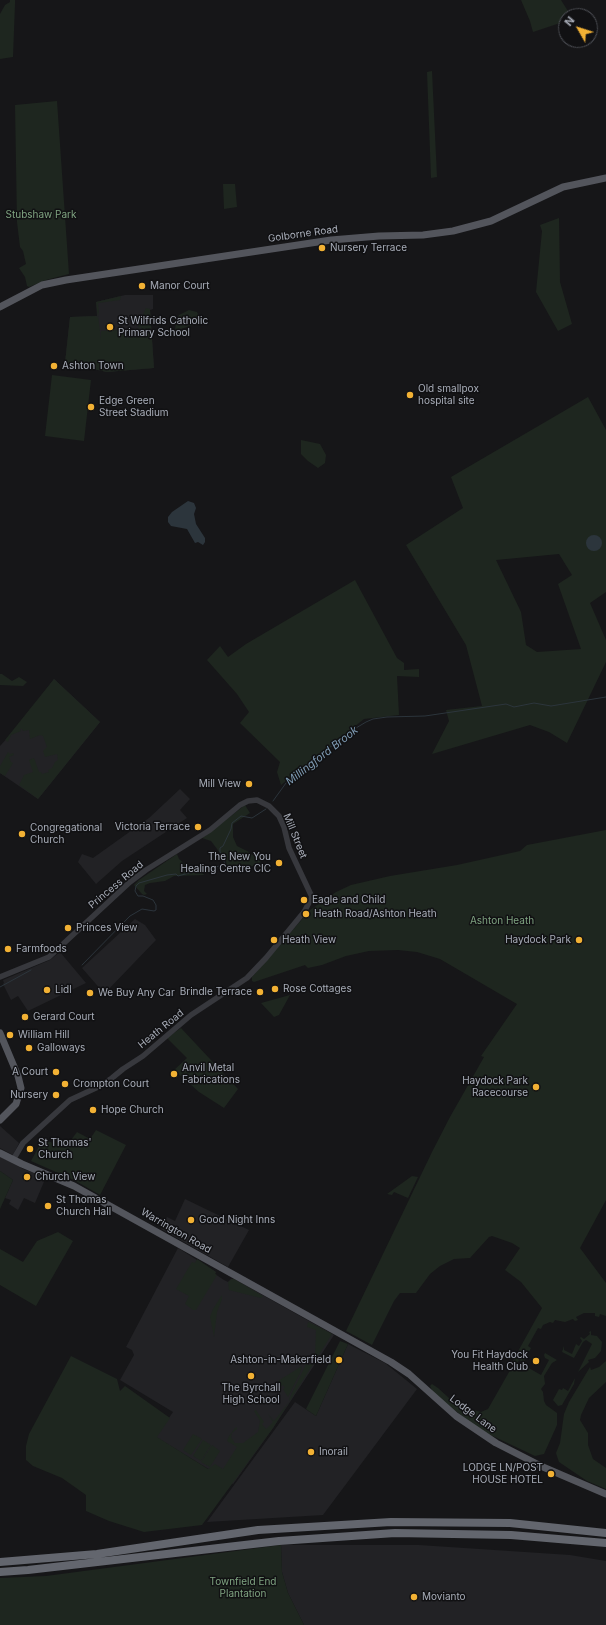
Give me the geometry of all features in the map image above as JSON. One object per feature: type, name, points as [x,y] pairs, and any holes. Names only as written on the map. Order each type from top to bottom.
[{"type":"highway","points":[[0,1562],[96,1554],[258,1530],[390,1522],[510,1523],[606,1533]]},
{"type":"highway","points":[[0,1572],[35,1570],[278,1541],[395,1533],[511,1535],[606,1543]]},
{"type":"main road","name":"Golborne Road","points":[[0,307],[42,285],[73,278],[331,240],[379,236],[423,235],[453,231],[491,220],[563,187],[606,178]]},
{"type":"main road","points":[[0,1033],[18,1076],[21,1088],[16,1104],[0,1120]]},
{"type":"main road","name":"Warrington Road","points":[[0,1153],[74,1186],[339,1333]]},
{"type":"main road","name":"Lodge Lane","points":[[339,1333],[403,1369],[456,1416],[496,1443],[543,1467],[606,1494]]},
{"type":"street","name":"Mill Street","points":[[244,803],[253,800],[261,802],[269,806],[279,816],[284,827],[289,848],[311,893],[312,900]]},
{"type":"street","name":"Princess Road","points":[[0,977],[49,957],[130,882],[146,870],[210,830],[244,803]]},
{"type":"street","name":"Heath Road","points":[[13,1160],[23,1143],[43,1126],[64,1104],[112,1078],[145,1054],[197,1011],[247,978],[293,926],[312,900]]},
{"type":"shaded area","name":"St Wilfrids Catholic Primary School","points":[[125,295],[153,295],[153,309],[150,310],[154,368],[107,372],[65,363],[70,317],[97,316],[96,302]]},
{"type":"shaded area","points":[[188,501],[194,503],[196,508],[194,514],[196,524],[205,538],[203,545],[198,542],[195,543],[187,529],[171,526],[168,522],[168,517],[172,512]]},
{"type":"shaded area","points":[[591,535],[597,535],[602,540],[600,549],[597,551],[591,551],[586,546],[586,540]]},
{"type":"shaded area","points":[[54,679],[100,722],[38,799],[0,773],[0,746],[21,723]]},
{"type":"shaded area","points":[[180,789],[190,799],[180,810],[187,818],[122,861],[96,884],[78,862],[82,854],[93,858],[149,818]]},
{"type":"shaded area","points":[[135,919],[145,925],[156,940],[106,992],[102,991],[82,968]]},
{"type":"shaded area","points":[[60,952],[86,983],[28,1011],[18,996],[11,1000],[3,984],[3,980],[50,960]]},
{"type":"shaded area","points":[[0,1126],[19,1143],[13,1155],[0,1148]]},
{"type":"shaded area","points":[[0,1156],[23,1169],[46,1177],[35,1203],[24,1198],[18,1210],[9,1204],[11,1200],[5,1198],[13,1180],[0,1171]]},
{"type":"shaded area","points":[[185,1199],[249,1230],[228,1267],[161,1229],[167,1217],[175,1221]]},
{"type":"shaded area","name":"The Byrchall High School","points":[[178,1248],[216,1272],[215,1274],[224,1280],[228,1282],[231,1279],[234,1279],[334,1335],[273,1428],[233,1484],[156,1437],[173,1412],[120,1380],[134,1355],[132,1350],[126,1347]]},
{"type":"shaded area","points":[[348,1344],[385,1363],[417,1389],[323,1515],[207,1522],[295,1402],[316,1416]]},
{"type":"shaded area","points":[[281,1545],[419,1545],[570,1555],[606,1561],[606,1625],[304,1625],[288,1593],[282,1572]]},
{"type":"green space","points":[[10,0],[15,0],[13,57],[0,59],[0,14]]},
{"type":"green space","points":[[521,0],[561,0],[566,8],[558,8],[558,24],[533,32]]},
{"type":"green space","points":[[432,71],[437,177],[431,178],[427,72]]},
{"type":"green space","name":"Stubshaw Park","points":[[57,101],[69,274],[46,280],[29,287],[27,286],[25,277],[19,268],[26,264],[23,251],[20,247],[17,222],[15,105]]},
{"type":"green space","points":[[223,184],[235,184],[237,207],[224,209]]},
{"type":"green space","points":[[559,218],[560,282],[572,324],[558,331],[536,292],[542,231],[540,225]]},
{"type":"green space","name":"St Wilfrids Catholic Primary School","points":[[121,296],[120,300],[98,303],[101,340],[101,331],[119,330],[120,339],[121,330],[126,330],[128,338],[128,329],[133,329],[135,337],[135,329],[140,328],[142,337],[141,327],[138,327],[146,308],[150,309],[154,368],[107,372],[65,363],[70,317],[96,316],[98,318],[96,302]]},
{"type":"green space","points":[[189,310],[197,312],[202,322],[175,331],[176,320],[179,315]]},
{"type":"green space","points":[[52,375],[91,380],[84,441],[45,436]]},
{"type":"green space","points":[[588,397],[606,430],[606,592],[590,603],[606,640],[606,662],[567,743],[549,732],[530,725],[432,754],[449,721],[446,710],[482,706],[466,645],[406,545],[463,508],[451,477]],"holes":[[[559,554],[572,575],[558,584],[581,649],[537,652],[526,645],[521,612],[496,560]]]},
{"type":"green space","points":[[301,440],[320,444],[326,455],[325,463],[318,468],[308,461],[301,454]]},
{"type":"green space","points":[[355,580],[397,658],[404,663],[404,670],[419,669],[419,677],[397,676],[399,715],[364,719],[281,785],[277,772],[280,762],[240,723],[249,712],[237,694],[207,660],[220,646],[228,657],[246,644]]},
{"type":"green space","points":[[0,674],[12,681],[19,677],[27,682],[23,686],[0,685]]},
{"type":"green space","points":[[54,679],[100,722],[38,799],[19,785],[24,775],[33,772],[29,760],[34,758],[39,772],[42,774],[49,772],[48,770],[52,768],[58,760],[57,754],[45,757],[43,751],[47,747],[43,736],[40,735],[30,739],[29,730],[23,731],[20,729],[21,731],[11,735],[8,742],[5,740]]},
{"type":"green space","points":[[8,752],[10,754],[13,753],[14,755],[9,757],[13,763],[5,776],[0,773],[0,766]]},
{"type":"green space","points":[[245,805],[250,813],[233,824],[233,837],[237,846],[249,852],[261,862],[242,871],[234,871],[227,868],[226,861],[211,841],[202,838]]},
{"type":"green space","name":"Ashton Heath","points":[[606,830],[606,1200],[580,1248],[606,1283],[606,1316],[600,1314],[599,1317],[595,1316],[595,1313],[584,1313],[576,1317],[578,1320],[575,1321],[573,1319],[565,1322],[555,1320],[553,1323],[550,1322],[543,1325],[541,1329],[538,1328],[528,1346],[531,1348],[524,1362],[519,1360],[517,1364],[526,1369],[527,1367],[541,1375],[549,1360],[545,1358],[545,1353],[557,1360],[552,1363],[544,1376],[545,1384],[541,1389],[546,1405],[557,1413],[557,1425],[544,1454],[535,1456],[480,1430],[434,1394],[430,1386],[432,1384],[462,1407],[481,1412],[488,1409],[513,1365],[511,1364],[542,1308],[521,1282],[505,1270],[520,1248],[512,1243],[492,1236],[489,1237],[470,1258],[454,1259],[440,1266],[430,1274],[416,1293],[400,1293],[394,1301],[372,1345],[346,1331],[432,1152],[484,1057],[481,1056],[517,1004],[440,959],[417,952],[398,950],[369,951],[346,956],[322,965],[308,968],[305,965],[254,982],[252,981],[252,977],[310,910],[336,892],[351,885],[390,876],[457,865],[520,851],[527,845]]},
{"type":"green space","points":[[177,854],[179,859],[187,866],[200,869],[204,875],[174,876],[165,881],[150,883],[145,885],[144,891],[147,894],[142,894],[134,885]]},
{"type":"green space","points":[[290,995],[279,1015],[274,1017],[261,1003]]},
{"type":"green space","points":[[181,1028],[238,1089],[224,1108],[199,1092],[174,1070],[187,1058],[167,1038]]},
{"type":"green space","points":[[96,1130],[126,1145],[100,1195],[74,1180],[31,1161],[43,1139],[65,1148],[77,1132],[90,1139]]},
{"type":"green space","points":[[0,1171],[13,1180],[0,1209]]},
{"type":"green space","points":[[412,1176],[418,1177],[408,1198],[394,1192],[392,1195],[387,1194]]},
{"type":"green space","points":[[58,1232],[73,1241],[36,1306],[0,1285],[0,1249],[23,1262],[37,1241]]},
{"type":"green space","points":[[197,1259],[216,1272],[215,1274],[217,1275],[196,1310],[193,1310],[185,1304],[189,1296],[176,1289],[192,1262],[195,1263]]},
{"type":"green space","points":[[232,1279],[263,1296],[261,1298],[229,1290],[228,1282]]},
{"type":"green space","points":[[222,1295],[217,1312],[214,1337],[210,1317]]},
{"type":"green space","points":[[308,1322],[332,1334],[290,1401],[289,1399],[306,1364],[310,1365],[315,1357],[316,1330],[307,1327]]},
{"type":"green space","points":[[591,1331],[591,1335],[597,1336],[602,1342],[601,1351],[595,1358],[588,1360],[589,1362],[578,1372],[592,1344],[586,1340],[583,1342],[574,1358],[562,1352],[564,1346],[564,1350],[572,1354],[576,1344],[579,1346],[582,1341],[580,1338],[581,1337],[584,1339],[590,1334],[589,1332]]},
{"type":"green space","points":[[340,1341],[348,1344],[316,1416],[306,1409]]},
{"type":"green space","points":[[71,1356],[117,1379],[120,1391],[125,1386],[170,1418],[157,1437],[208,1469],[215,1464],[223,1469],[237,1447],[227,1441],[235,1428],[237,1427],[237,1429],[232,1433],[231,1437],[235,1443],[243,1443],[258,1432],[260,1421],[254,1411],[256,1410],[264,1422],[262,1424],[266,1429],[273,1422],[268,1414],[274,1421],[290,1401],[273,1428],[202,1525],[144,1532],[109,1521],[86,1511],[86,1495],[62,1478],[33,1466],[26,1460],[26,1446],[29,1434]]},
{"type":"green space","points":[[606,1361],[606,1382],[589,1398],[580,1420],[588,1433],[588,1445],[593,1459],[606,1468],[606,1489],[587,1481],[559,1462],[556,1453],[560,1443],[564,1414],[569,1402],[590,1367],[591,1370],[599,1367]]},
{"type":"green space","points":[[302,1366],[288,1397],[283,1389],[285,1388],[283,1385],[281,1386],[278,1381]]},
{"type":"green space","points":[[575,1378],[574,1384],[562,1405],[558,1406],[553,1400],[559,1389],[562,1390],[563,1388],[568,1391]]},
{"type":"green space","points":[[193,1434],[202,1439],[191,1455],[183,1450]]},
{"type":"green space","points":[[203,1440],[211,1445],[201,1461],[193,1456]]},
{"type":"green space","points":[[212,1445],[220,1451],[210,1467],[201,1462]]},
{"type":"green space","name":"Townfield End Plantation","points":[[281,1545],[282,1572],[288,1593],[304,1625],[0,1625],[0,1578],[46,1576]]},
{"type":"waterway","name":"Millingford Brook","points":[[273,801],[286,783],[303,768],[351,731],[373,719],[425,716],[506,704],[514,707],[534,703],[551,706],[606,697]]},
{"type":"waterway","name":"Millingford Brook","points":[[82,965],[130,916],[142,909],[156,910],[156,905],[153,900],[143,896],[138,896],[135,891],[136,886],[139,883],[167,875],[176,874],[178,876],[196,871],[204,871],[225,864],[220,848],[223,846],[231,829],[232,823],[241,816],[252,818],[266,809]]},
{"type":"waterway","name":"Millingford Brook","points":[[0,987],[31,970]]},
{"type":"place","name":"Nursery Terrace","points":[[322,248]]},
{"type":"place","name":"Manor Court","points":[[142,286]]},
{"type":"place","name":"St Wilfrids Catholic Primary School","points":[[110,327]]},
{"type":"place","name":"Ashton Town","points":[[54,366]]},
{"type":"place","name":"Old smallpox hospital site","points":[[410,395]]},
{"type":"place","name":"Edge Green Street Stadium","points":[[91,407]]},
{"type":"place","name":"Mill View","points":[[249,784]]},
{"type":"place","name":"Victoria Terrace","points":[[198,827]]},
{"type":"place","name":"Congregational Church","points":[[22,834]]},
{"type":"place","name":"The New You Healing Centre CIC","points":[[279,863]]},
{"type":"place","name":"Eagle and Child","points":[[304,900]]},
{"type":"place","name":"Heath Road/Ashton Heath","points":[[306,914]]},
{"type":"place","name":"Princes View","points":[[68,928]]},
{"type":"place","name":"Heath View","points":[[274,940]]},
{"type":"place","name":"Haydock Park","points":[[579,940]]},
{"type":"place","name":"Farmfoods","points":[[8,949]]},
{"type":"place","name":"Rose Cottages","points":[[275,989]]},
{"type":"place","name":"Lidl","points":[[47,990]]},
{"type":"place","name":"Brindle Terrace","points":[[260,992]]},
{"type":"place","name":"We Buy Any Car","points":[[90,993]]},
{"type":"place","name":"Gerard Court","points":[[25,1017]]},
{"type":"place","name":"William Hill","points":[[10,1035]]},
{"type":"place","name":"Galloways","points":[[29,1048]]},
{"type":"place","name":"A Court","points":[[56,1072]]},
{"type":"place","name":"Anvil Metal Fabrications","points":[[174,1074]]},
{"type":"place","name":"Crompton Court","points":[[65,1084]]},
{"type":"place","name":"Haydock Park Racecourse","points":[[536,1087]]},
{"type":"place","name":"Nursery","points":[[56,1095]]},
{"type":"place","name":"Hope Church","points":[[93,1110]]},
{"type":"place","name":"St Thomas' Church","points":[[30,1149]]},
{"type":"place","name":"Church View","points":[[27,1177]]},
{"type":"place","name":"St Thomas Church Hall","points":[[48,1206]]},
{"type":"place","name":"Good Night Inns","points":[[191,1220]]},
{"type":"place","name":"Ashton-in-Makerfield","points":[[339,1360]]},
{"type":"place","name":"You Fit Haydock Health Club","points":[[536,1361]]},
{"type":"place","name":"The Byrchall High School","points":[[251,1376]]},
{"type":"place","name":"Inorail","points":[[311,1452]]},
{"type":"place","name":"LODGE LN/POST HOUSE HOTEL","points":[[551,1474]]},
{"type":"place","name":"Movianto","points":[[414,1597]]}]
